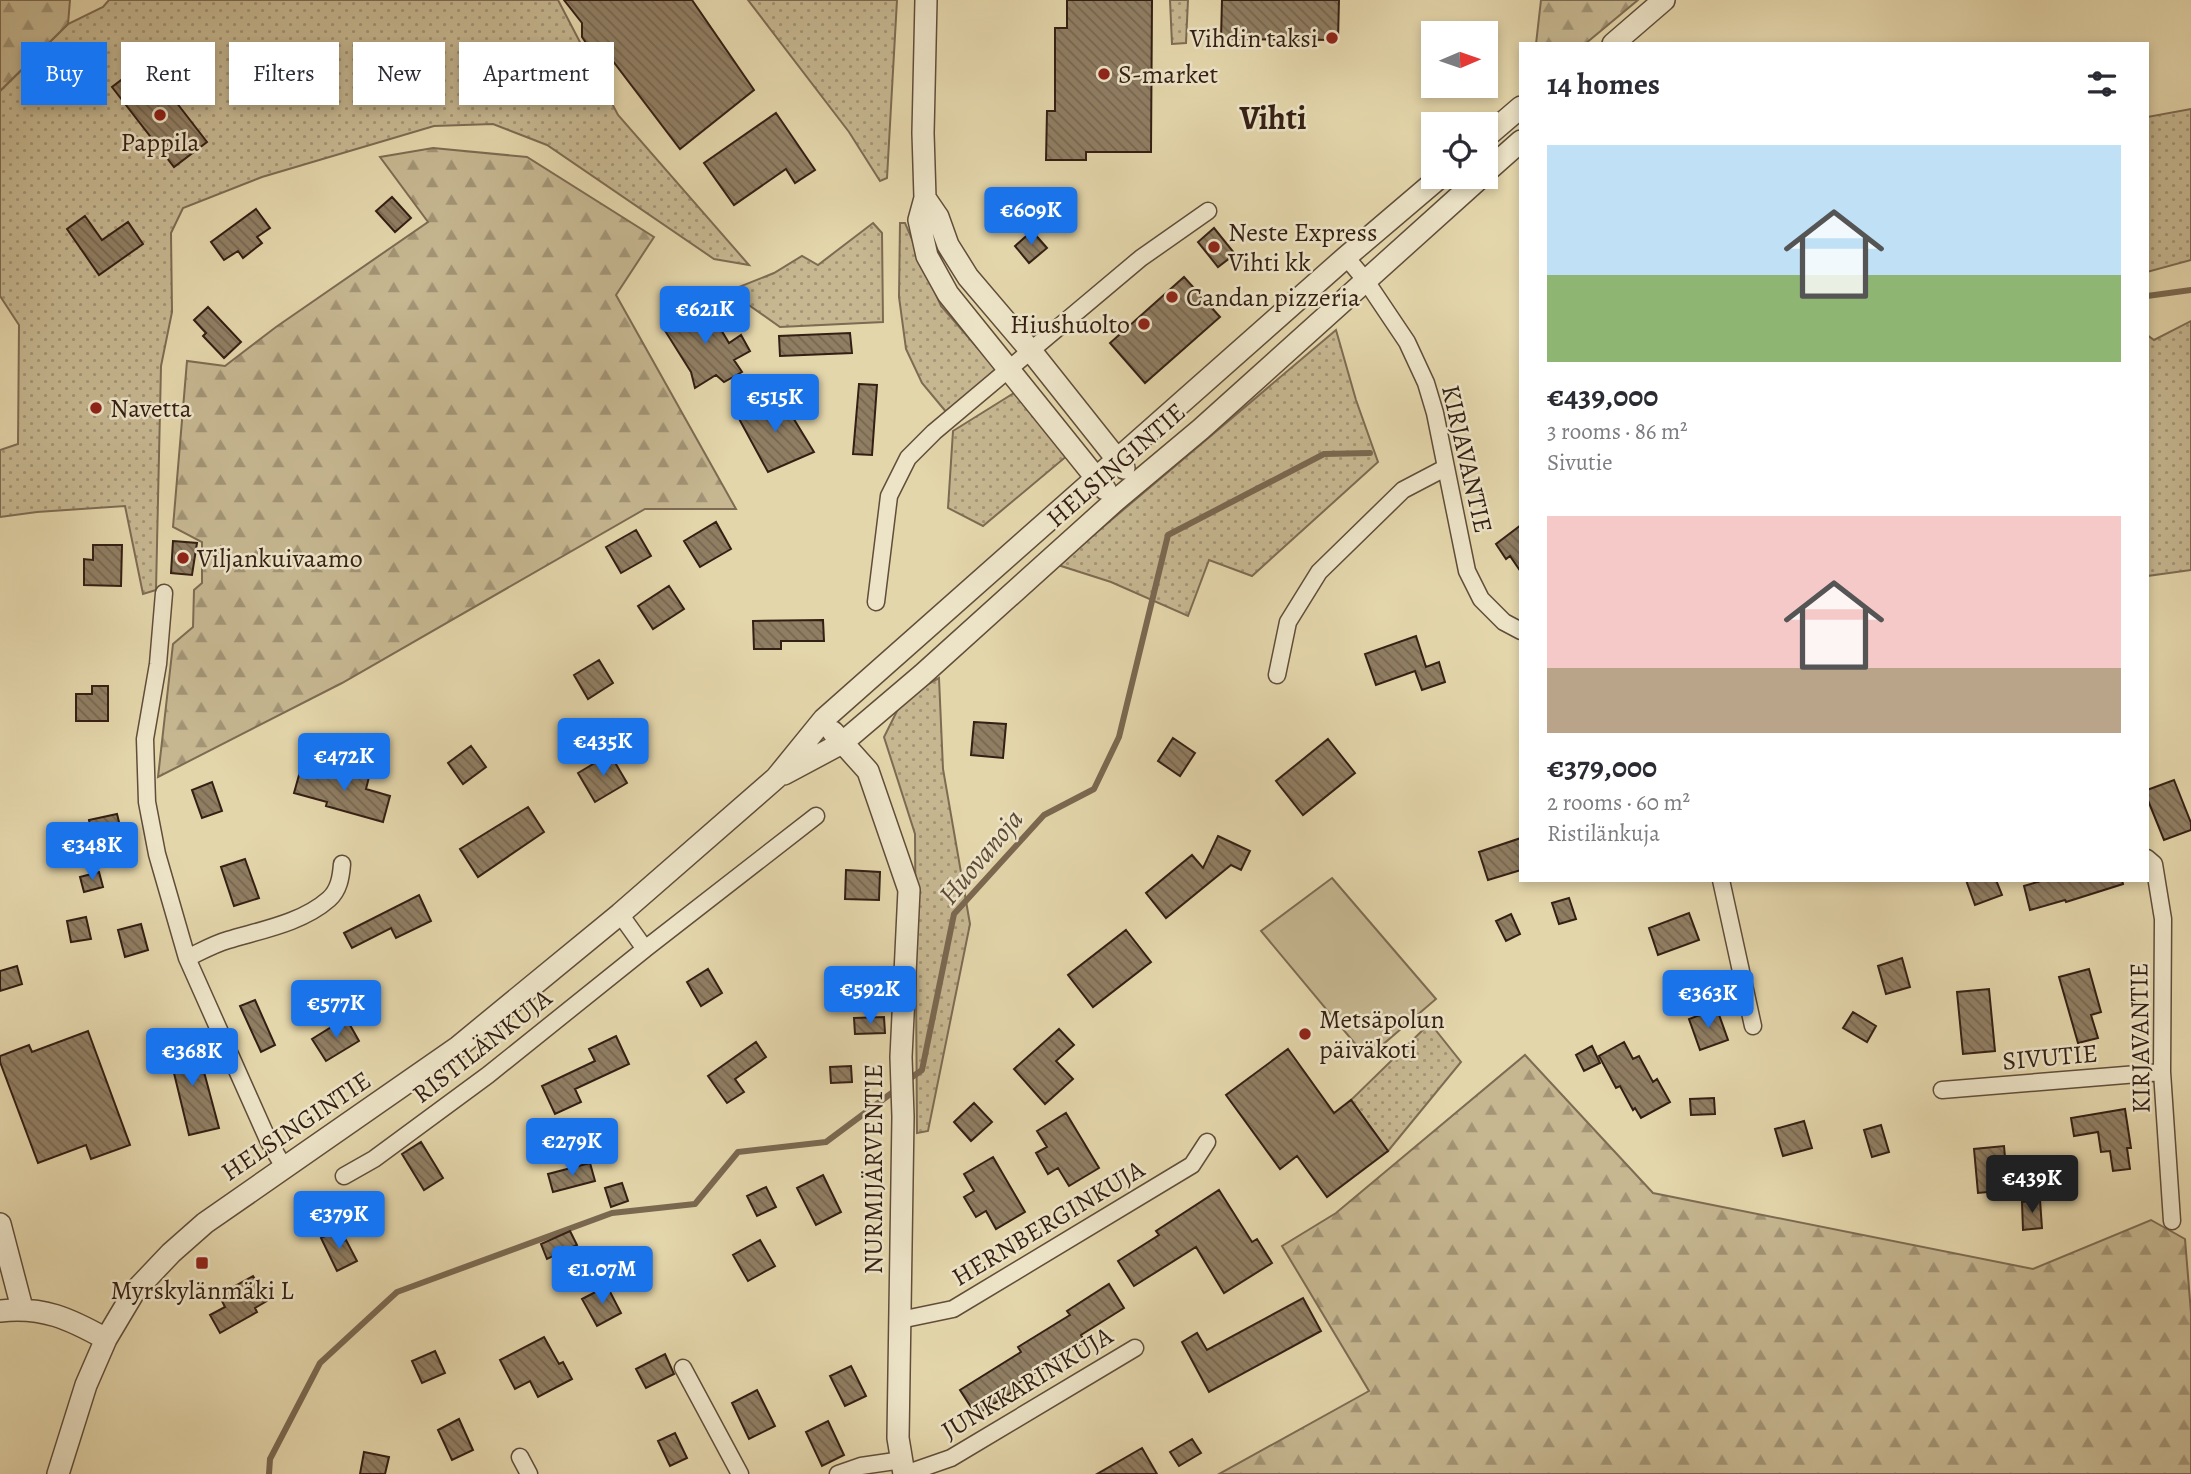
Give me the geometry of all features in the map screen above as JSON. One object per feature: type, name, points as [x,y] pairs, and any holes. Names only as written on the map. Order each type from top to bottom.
[{"type":"street","points":[[926,0],[923,132],[925,198],[919,220],[927,256],[948,294],[1115,501]]},
{"type":"street","points":[[1616,42],[1664,0]]},
{"type":"street","points":[[1498,127],[1519,109]]},
{"type":"street","points":[[1498,161],[1519,143]]},
{"type":"street","name":"HELSINGINTIE","points":[[58,1474],[86,1385],[106,1339],[134,1292],[171,1253],[205,1223],[458,1047],[620,914],[776,778],[824,719],[1095,477],[1426,189]]},
{"type":"street","name":"HELSINGINTIE","points":[[776,778],[842,743],[922,675],[1468,189]]},
{"type":"street","points":[[925,198],[938,217],[948,245],[968,277],[1117,458],[1134,485]]},
{"type":"street","points":[[876,602],[889,496],[908,458],[934,432],[1163,240],[1208,211]]},
{"type":"street","name":"KIRJAVANTIE","points":[[1346,257],[1366,281],[1407,342],[1426,383],[1435,413],[1467,571],[1481,599],[1504,622],[1519,630]]},
{"type":"street","points":[[1277,675],[1288,622],[1319,572],[1403,490],[1445,468]]},
{"type":"street","points":[[164,593],[158,664],[145,739],[147,803],[187,958],[269,1142],[284,1167]]},
{"type":"street","name":"NURMIJÄRVENTIE","points":[[824,719],[868,771],[909,890],[901,1057],[903,1117],[898,1438],[904,1470]]},
{"type":"street","name":"RISTILÄNKUJA","points":[[344,1176],[374,1159],[488,1075],[816,816]]},
{"type":"street","name":"KIRJAVANTIE","points":[[2149,860],[2154,864],[2163,919],[2162,1072],[2172,1222]]},
{"type":"street","points":[[187,958],[225,940],[259,932],[301,916],[330,898],[340,882],[342,864]]},
{"type":"street","points":[[1721,882],[1753,1026]]},
{"type":"street","points":[[620,914],[645,949]]},
{"type":"street","name":"SIVUTIE","points":[[1942,1090],[2162,1072]]},
{"type":"street","name":"HERNBERGINKUJA","points":[[900,1320],[953,1309],[1192,1165],[1208,1142]]},
{"type":"street","points":[[0,1224],[22,1308]]},
{"type":"street","points":[[0,1311],[22,1308],[69,1319],[106,1339]]},
{"type":"street","name":"JUNKKARINKUJA","points":[[838,1474],[861,1466],[904,1470],[951,1458],[1135,1348]]},
{"type":"street","points":[[683,1368],[740,1474]]},
{"type":"street","points":[[520,1457],[529,1474]]},
{"type":"green space","points":[[0,0],[70,0],[68,24],[50,42],[21,42],[21,70],[0,91]]},
{"type":"green space","points":[[109,0],[558,0],[580,42],[459,42],[459,105],[613,105],[618,115],[749,265],[714,259],[547,145],[493,124],[434,126],[262,177],[183,208],[171,233],[172,312],[161,366],[156,590],[143,594],[125,506],[0,517],[0,450],[18,444],[19,325],[0,296],[0,91],[21,70],[21,105],[107,105],[107,42],[50,42],[68,24],[103,7]]},
{"type":"green space","points":[[748,0],[897,0],[887,178],[880,181],[849,132]]},
{"type":"green space","points":[[1170,0],[1188,0],[1186,43],[1172,44]]},
{"type":"green space","points":[[1541,0],[1638,0],[1587,42],[1536,42]]},
{"type":"green space","points":[[2191,109],[2191,260],[2149,271],[2149,117]]},
{"type":"green space","points":[[433,148],[527,157],[654,237],[616,295],[736,509],[645,509],[342,683],[158,777],[173,644],[193,627],[194,590],[202,583],[202,542],[173,527],[187,361],[225,366],[276,327],[428,222],[380,157]]},
{"type":"green space","points":[[873,223],[882,233],[883,322],[780,327],[729,291],[774,273],[802,256],[818,265]]},
{"type":"green space","points":[[900,223],[905,223],[941,306],[996,369],[947,413],[922,383],[906,349],[899,297]]},
{"type":"green space","points":[[2191,321],[2191,570],[2149,576],[2149,336],[2154,340]]},
{"type":"green space","points":[[1336,330],[1356,400],[1378,462],[1252,576],[1209,560],[1188,616],[1111,582],[1058,565]]},
{"type":"green space","points":[[1014,393],[1068,455],[983,526],[948,508],[953,431]]},
{"type":"green space","points":[[939,678],[943,769],[970,924],[928,1131],[917,1133],[915,834],[884,737],[904,697]]},
{"type":"green space","points":[[1332,878],[1436,999],[1367,1058],[1261,931]]},
{"type":"green space","points":[[1430,1023],[1461,1062],[1388,1151],[1351,1100]]},
{"type":"green space","points":[[1525,1055],[1653,1193],[2033,1269],[2151,1220],[2185,1239],[2191,1313],[2191,1474],[1219,1474],[1369,1391],[1282,1246],[1336,1213]]},
{"type":"building","points":[[564,0],[692,0],[754,90],[680,149],[614,63],[614,42],[585,42],[582,37],[582,23]]},
{"type":"building","points":[[1067,0],[1152,0],[1151,152],[1086,152],[1086,160],[1046,160],[1047,111],[1055,111],[1055,28],[1067,28]]},
{"type":"building","points":[[1222,0],[1339,0],[1338,40],[1221,39]]},
{"type":"building","name":"Pappila","points":[[121,80],[121,99],[112,87]]},
{"type":"building","name":"Pappila","points":[[126,105],[178,105],[207,142],[174,167]]},
{"type":"building","points":[[776,113],[815,170],[795,183],[786,169],[734,205],[704,163]]},
{"type":"building","points":[[392,197],[411,218],[395,232],[376,211]]},
{"type":"building","points":[[256,209],[270,228],[257,237],[262,243],[243,258],[238,251],[224,260],[211,242]]},
{"type":"building","points":[[85,216],[102,240],[128,222],[143,244],[99,275],[67,229]]},
{"type":"building","points":[[1214,228],[1235,254],[1218,267],[1198,242]]},
{"type":"building","points":[[1032,231],[1047,248],[1029,263],[1015,246]]},
{"type":"building","points":[[1184,277],[1220,317],[1145,383],[1110,343]]},
{"type":"building","points":[[705,303],[729,343],[741,335],[750,351],[734,360],[742,372],[724,382],[716,375],[695,388],[691,372],[662,326]]},
{"type":"building","points":[[208,307],[241,342],[224,358],[203,336],[206,333],[194,320]]},
{"type":"building","points":[[850,333],[852,353],[780,356],[779,336]]},
{"type":"building","points":[[859,384],[877,385],[872,455],[853,454]]},
{"type":"building","points":[[776,395],[781,405],[781,398],[814,452],[768,472],[738,417]]},
{"type":"building","points":[[716,522],[731,549],[700,567],[684,541]]},
{"type":"building","points":[[1519,527],[1519,569],[1510,556],[1506,559],[1496,544]]},
{"type":"building","points":[[636,530],[651,556],[621,573],[606,547]]},
{"type":"building","name":"Viljankuivaamo","points":[[173,541],[197,543],[192,575],[171,573]]},
{"type":"building","points":[[93,545],[122,545],[121,586],[84,585],[84,559],[93,560]]},
{"type":"building","points":[[669,586],[684,609],[653,629],[638,606]]},
{"type":"building","points":[[823,620],[824,641],[781,641],[781,649],[754,649],[753,621]]},
{"type":"building","points":[[1416,636],[1426,667],[1439,662],[1445,682],[1422,690],[1415,671],[1376,685],[1365,654]]},
{"type":"building","points":[[599,660],[613,683],[588,699],[574,675]]},
{"type":"building","points":[[92,686],[108,686],[108,721],[76,721],[76,694],[92,694]]},
{"type":"building","points":[[974,722],[1006,724],[1003,758],[971,755]]},
{"type":"building","points":[[1173,738],[1195,753],[1180,776],[1158,761]]},
{"type":"building","points":[[1328,739],[1355,773],[1303,815],[1276,781]]},
{"type":"building","points":[[471,746],[486,767],[463,784],[448,763]]},
{"type":"building","points":[[610,754],[627,783],[595,802],[578,773]]},
{"type":"building","points":[[301,768],[338,778],[340,768],[369,777],[366,789],[390,796],[383,822],[326,806],[327,802],[294,793]]},
{"type":"building","points":[[2174,780],[2191,823],[2191,830],[2164,840],[2149,803],[2149,789]]},
{"type":"building","points":[[212,782],[222,811],[202,818],[192,790]]},
{"type":"building","points":[[528,807],[544,832],[478,877],[460,849]]},
{"type":"building","points":[[117,814],[126,850],[97,857],[89,820]]},
{"type":"building","points":[[1218,836],[1250,851],[1241,870],[1231,865],[1166,918],[1146,893],[1192,855],[1203,868]]},
{"type":"building","points":[[1519,839],[1519,871],[1488,880],[1479,852]]},
{"type":"building","points":[[245,859],[259,898],[234,906],[221,867]]},
{"type":"building","points":[[846,870],[880,872],[879,900],[845,899]]},
{"type":"building","points":[[99,872],[103,887],[84,892],[80,877]]},
{"type":"building","points":[[1967,882],[1997,882],[2002,895],[1975,905]]},
{"type":"building","points":[[2037,882],[2123,884],[2030,910],[2024,886]]},
{"type":"building","points":[[419,895],[431,921],[396,938],[391,928],[352,948],[344,933]]},
{"type":"building","points":[[1569,898],[1576,919],[1559,924],[1552,903]]},
{"type":"building","points":[[1689,913],[1699,940],[1658,955],[1649,928]]},
{"type":"building","points":[[1511,914],[1520,934],[1506,941],[1496,921]]},
{"type":"building","points":[[86,917],[91,939],[71,942],[67,921]]},
{"type":"building","points":[[141,924],[148,950],[125,957],[118,930]]},
{"type":"building","points":[[1126,930],[1151,962],[1093,1007],[1068,975]]},
{"type":"building","points":[[1902,958],[1910,987],[1886,994],[1878,966]]},
{"type":"building","points":[[17,966],[22,984],[0,991],[0,971]]},
{"type":"building","points":[[708,969],[722,993],[701,1006],[687,982]]},
{"type":"building","points":[[2089,969],[2101,1012],[2091,1015],[2098,1038],[2078,1043],[2059,977]]},
{"type":"building","points":[[1989,989],[1995,1051],[1963,1054],[1957,992]]},
{"type":"building","points":[[255,1000],[275,1045],[261,1052],[240,1006]]},
{"type":"building","points":[[1717,1009],[1728,1040],[1700,1050],[1689,1019]]},
{"type":"building","points":[[1853,1012],[1876,1026],[1867,1042],[1843,1028]]},
{"type":"building","points":[[884,1017],[885,1033],[855,1034],[854,1018]]},
{"type":"building","points":[[346,1018],[359,1041],[326,1061],[312,1039]]},
{"type":"building","points":[[1059,1029],[1074,1045],[1056,1061],[1073,1079],[1045,1104],[1014,1069]]},
{"type":"building","points":[[88,1031],[130,1145],[91,1159],[86,1145],[38,1163],[0,1056],[29,1045],[32,1052]]},
{"type":"building","points":[[616,1036],[629,1064],[575,1089],[581,1102],[555,1114],[542,1086],[595,1061],[589,1049]]},
{"type":"building","points":[[196,1042],[219,1128],[189,1135],[173,1069],[166,1071],[160,1052]]},
{"type":"building","points":[[756,1042],[766,1057],[735,1079],[744,1092],[727,1103],[708,1076]]},
{"type":"building","points":[[1624,1042],[1633,1059],[1639,1056],[1653,1082],[1657,1079],[1670,1102],[1641,1118],[1635,1108],[1633,1110],[1620,1086],[1616,1088],[1599,1056]]},
{"type":"building","points":[[1592,1046],[1600,1063],[1584,1071],[1576,1055]]},
{"type":"building","points":[[1288,1049],[1334,1113],[1351,1100],[1388,1151],[1327,1197],[1297,1156],[1280,1169],[1226,1095]]},
{"type":"building","points":[[851,1066],[852,1082],[831,1083],[830,1067]]},
{"type":"building","points":[[1714,1098],[1715,1114],[1691,1115],[1690,1099]]},
{"type":"building","points":[[974,1103],[992,1122],[971,1141],[954,1122]]},
{"type":"building","points":[[2125,1109],[2131,1148],[2127,1148],[2130,1169],[2113,1171],[2110,1151],[2101,1152],[2098,1132],[2074,1136],[2071,1118]]},
{"type":"building","points":[[1066,1113],[1099,1168],[1069,1186],[1058,1168],[1048,1174],[1036,1153],[1047,1147],[1037,1131]]},
{"type":"building","points":[[1804,1121],[1812,1148],[1783,1156],[1775,1129]]},
{"type":"building","points":[[1881,1125],[1889,1152],[1872,1157],[1864,1130]]},
{"type":"building","points":[[421,1142],[443,1178],[424,1190],[402,1154]]},
{"type":"building","points":[[2004,1146],[2008,1190],[1978,1193],[1974,1149]]},
{"type":"building","points":[[993,1157],[1025,1212],[996,1229],[986,1211],[976,1217],[964,1197],[974,1191],[964,1174]]},
{"type":"building","points":[[590,1163],[595,1181],[553,1192],[548,1174]]},
{"type":"building","points":[[823,1175],[841,1212],[816,1225],[797,1188]]},
{"type":"building","points":[[622,1183],[628,1201],[611,1207],[605,1188]]},
{"type":"building","points":[[766,1187],[776,1207],[757,1216],[747,1196]]},
{"type":"building","points":[[1219,1190],[1252,1242],[1257,1239],[1272,1263],[1224,1293],[1196,1247],[1134,1286],[1118,1261],[1159,1235],[1156,1231]]},
{"type":"building","points":[[2040,1200],[2042,1228],[2023,1230],[2022,1202]]},
{"type":"building","points":[[336,1230],[342,1242],[346,1240],[357,1261],[337,1271],[321,1238]]},
{"type":"building","points":[[570,1231],[577,1245],[547,1259],[541,1244]]},
{"type":"building","points":[[760,1240],[775,1266],[748,1281],[733,1255]]},
{"type":"building","points":[[253,1276],[267,1301],[255,1308],[257,1312],[220,1333],[210,1315],[225,1307],[219,1295]]},
{"type":"building","points":[[1109,1284],[1124,1308],[1081,1335],[1085,1342],[1017,1384],[1019,1388],[976,1415],[960,1390],[1021,1352],[1018,1347],[1070,1315],[1067,1311]]},
{"type":"building","points":[[607,1286],[621,1313],[597,1326],[582,1299]]},
{"type":"building","points":[[1303,1298],[1321,1331],[1209,1392],[1182,1342],[1197,1333],[1207,1350]]},
{"type":"building","points":[[544,1337],[559,1364],[563,1362],[572,1379],[538,1397],[530,1381],[515,1389],[500,1360]]},
{"type":"building","points":[[435,1351],[445,1373],[422,1383],[412,1361]]},
{"type":"building","points":[[665,1354],[674,1374],[646,1388],[636,1369]]},
{"type":"building","points":[[851,1366],[866,1396],[845,1406],[830,1376]]},
{"type":"building","points":[[757,1390],[775,1426],[749,1439],[732,1403]]},
{"type":"building","points":[[459,1419],[473,1450],[452,1460],[438,1430]]},
{"type":"building","points":[[828,1421],[844,1455],[822,1466],[806,1432]]},
{"type":"building","points":[[675,1433],[687,1458],[670,1466],[658,1441]]},
{"type":"building","points":[[1192,1439],[1201,1453],[1179,1466],[1170,1452]]},
{"type":"building","points":[[1142,1448],[1157,1474],[1097,1474]]},
{"type":"building","points":[[364,1452],[389,1457],[385,1474],[360,1474]]},
{"type":"waterway","name":"Huovanoja","points":[[2149,296],[2191,290]]},
{"type":"waterway","name":"Huovanoja","points":[[908,1080],[922,1070],[954,914],[1044,815],[1094,789],[1119,737],[1168,535],[1324,454],[1370,453]]},
{"type":"waterway","name":"Huovanoja","points":[[269,1474],[270,1459],[320,1363],[397,1292],[612,1213],[695,1204],[738,1152],[826,1142],[897,1089]]},
{"type":"place","name":"Vihdin taksi","points":[[1332,38]]},
{"type":"place","name":"S-market","points":[[1104,74]]},
{"type":"place","name":"Pappila","points":[[160,115]]},
{"type":"place","name":"Neste Express Vihti kk","points":[[1214,247]]},
{"type":"place","name":"Candan pizzeria","points":[[1172,297]]},
{"type":"place","name":"Hiushuolto","points":[[1144,324]]},
{"type":"place","name":"Navetta","points":[[96,408]]},
{"type":"place","name":"Viljankuivaamo","points":[[183,558]]},
{"type":"place","name":"Metsäpolun päiväkoti","points":[[1305,1034]]},
{"type":"place","name":"Myrskylänmäki L","points":[[202,1263]]},
{"type":"district","name":"Vihti","points":[[1273,117]]}]
